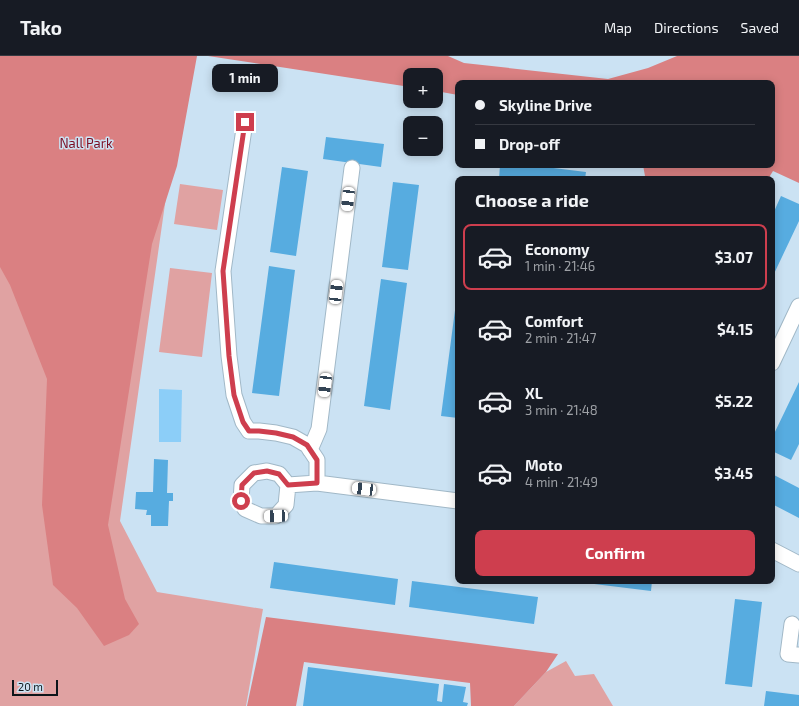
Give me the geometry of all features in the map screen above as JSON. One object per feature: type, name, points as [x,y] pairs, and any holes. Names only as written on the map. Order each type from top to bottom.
[{"type":"street","points":[[245,122],[223,271],[229,356],[234,395],[243,422],[249,431],[276,433],[293,437],[307,445],[317,460],[317,483]]},
{"type":"street","points":[[310,450],[319,429],[352,168]]},
{"type":"street","points":[[775,357],[799,306]]},
{"type":"street","points":[[288,485],[317,483],[455,501]]},
{"type":"street","points":[[775,552],[799,564]]},
{"type":"street","points":[[792,624],[788,654],[799,655]]},
{"type":"green space","name":"Nall Park","points":[[0,56],[186,56],[120,521],[157,592],[263,609],[246,706],[0,706]]},
{"type":"green space","name":"Nall Park","points":[[0,56],[197,56],[177,166],[152,244],[108,525],[125,599],[139,624],[129,635],[104,646],[77,608],[53,585],[42,505],[47,379],[10,285],[0,267]]},
{"type":"green space","points":[[208,56],[448,56],[464,63],[608,79],[648,68],[677,56],[799,56],[799,183],[773,171],[770,176],[645,176],[644,168],[775,168],[775,80],[455,80],[455,94],[443,92],[443,68],[403,68],[403,86]]},
{"type":"green space","points":[[180,184],[223,190],[217,230],[174,224]]},
{"type":"green space","points":[[170,268],[212,273],[202,357],[159,352]]},
{"type":"green space","points":[[266,617],[558,654],[546,672],[514,706],[471,706],[470,683],[304,662],[296,706],[247,706]]},
{"type":"green space","points":[[566,661],[575,676],[594,674],[613,706],[514,706],[546,672]]},
{"type":"water","points":[[159,389],[182,390],[181,442],[159,442]]},
{"type":"building","points":[[326,137],[384,144],[381,167],[323,159]]},
{"type":"building","points":[[282,167],[308,171],[296,256],[270,252]]},
{"type":"building","points":[[500,168],[553,168],[586,172],[585,176],[499,176]]},
{"type":"building","points":[[393,182],[419,185],[408,270],[382,267]]},
{"type":"building","points":[[781,196],[799,204],[799,221],[775,272],[775,209]]},
{"type":"building","points":[[269,266],[295,270],[279,396],[252,393]]},
{"type":"building","points":[[381,279],[407,283],[390,410],[364,406]]},
{"type":"building","points":[[455,310],[455,418],[441,416]]},
{"type":"building","points":[[799,382],[799,444],[791,460],[775,452],[775,432]]},
{"type":"building","points":[[154,459],[168,460],[167,493],[173,493],[173,501],[169,501],[168,526],[151,526],[151,515],[146,515],[147,510],[135,509],[136,492],[153,492]]},
{"type":"building","points":[[775,476],[799,488],[799,518],[775,506]]},
{"type":"building","points":[[274,562],[398,579],[395,605],[270,588]]},
{"type":"building","points":[[412,581],[538,597],[534,624],[409,607]]},
{"type":"building","points":[[594,584],[652,584],[651,591]]},
{"type":"building","points":[[735,599],[762,602],[752,687],[725,684]]},
{"type":"building","points":[[308,667],[439,684],[437,701],[442,702],[444,684],[466,687],[463,702],[468,703],[467,706],[303,706]]},
{"type":"building","points":[[766,691],[799,695],[799,706],[764,706]]},
{"type":"route","points":[[241,501],[242,485],[254,473],[267,471],[279,474],[288,485],[317,483],[317,460],[307,445],[293,437],[276,433],[249,431],[243,422],[234,395],[229,356],[223,271],[245,122]]}]
